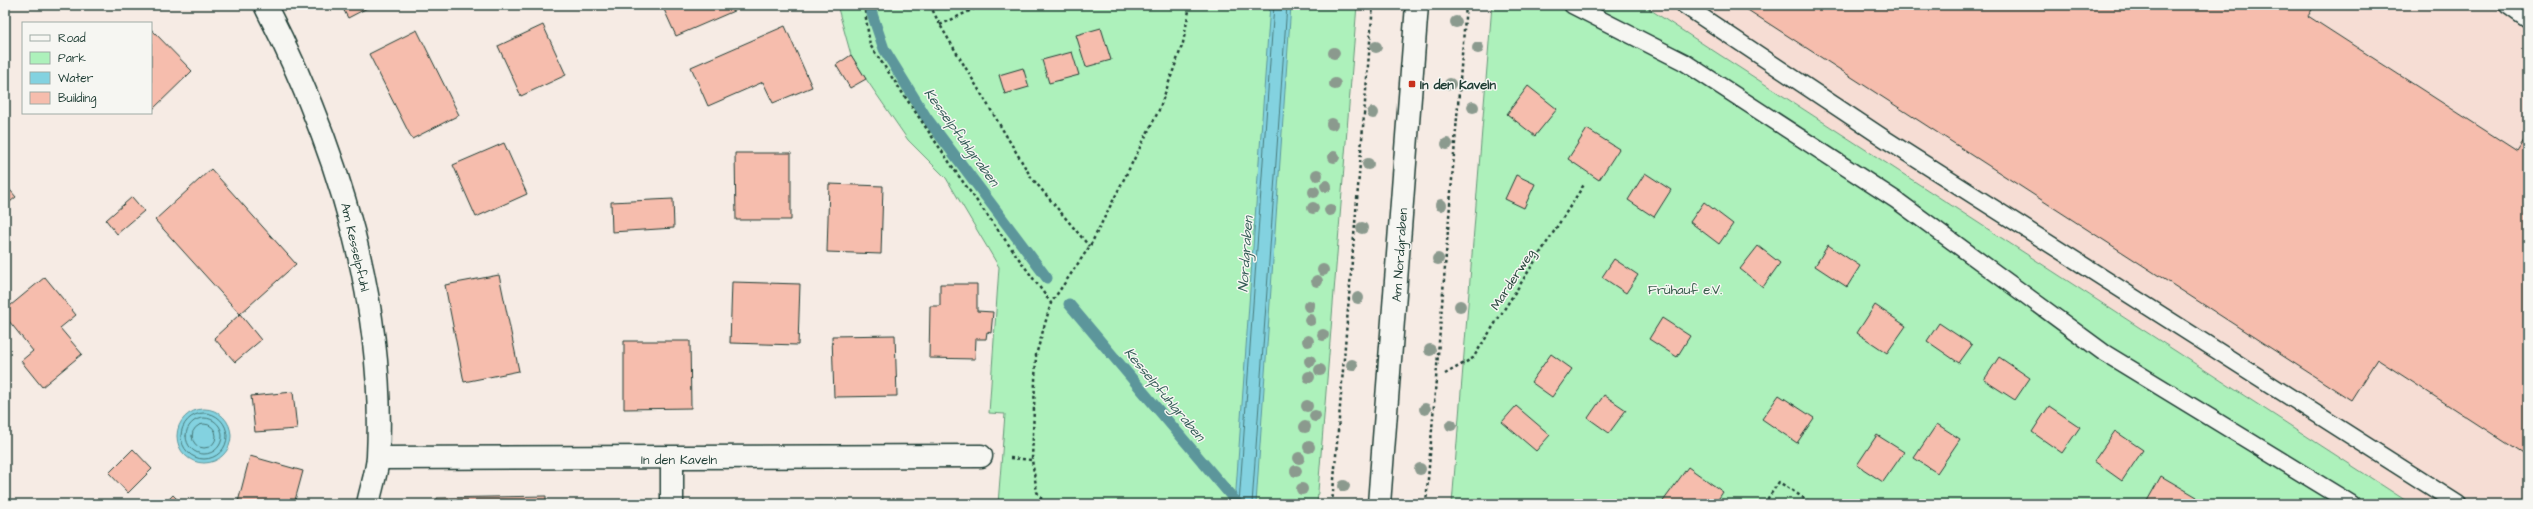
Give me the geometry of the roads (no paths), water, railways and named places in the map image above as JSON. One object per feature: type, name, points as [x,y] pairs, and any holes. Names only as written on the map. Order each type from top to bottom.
[{"type":"street","name":"Am Kesselpfuhl","points":[[265,5],[300,81],[343,192],[363,268],[374,346],[378,394],[378,458],[368,504]]},
{"type":"street","name":"Am Nordgraben","points":[[1379,504],[1417,5]]},
{"type":"street","name":"In den Kaveln","points":[[378,458],[672,459],[981,456]]},
{"type":"street","points":[[672,459],[672,504]]},
{"type":"lane","points":[[1572,5],[1684,62],[1896,200],[2103,352],[2352,504]]},
{"type":"lane","points":[[1684,5],[1885,139],[2458,504]]},
{"type":"lane","points":[[2507,5],[2528,20]]},
{"type":"water","points":[[1270,5],[1291,5],[1256,504],[1235,504]]},
{"type":"water","points":[[199,409],[209,409],[219,413],[227,421],[231,431],[231,441],[227,451],[219,459],[209,463],[199,463],[189,459],[181,451],[177,441],[177,431],[181,421],[189,413]]},
{"type":"waterway","name":"Kesselpfuhlgraben","points":[[869,5],[884,49],[926,117],[1047,278]]},
{"type":"waterway","name":"Kesselpfuhlgraben","points":[[1069,304],[1238,504]]},
{"type":"place","name":"In den Kaveln","points":[[1412,84]]},
{"type":"water label","name":"Nordgraben","points":[[1245,254]]},
{"type":"park label","name":"Frühauf e.V.","points":[[1685,289]]}]
